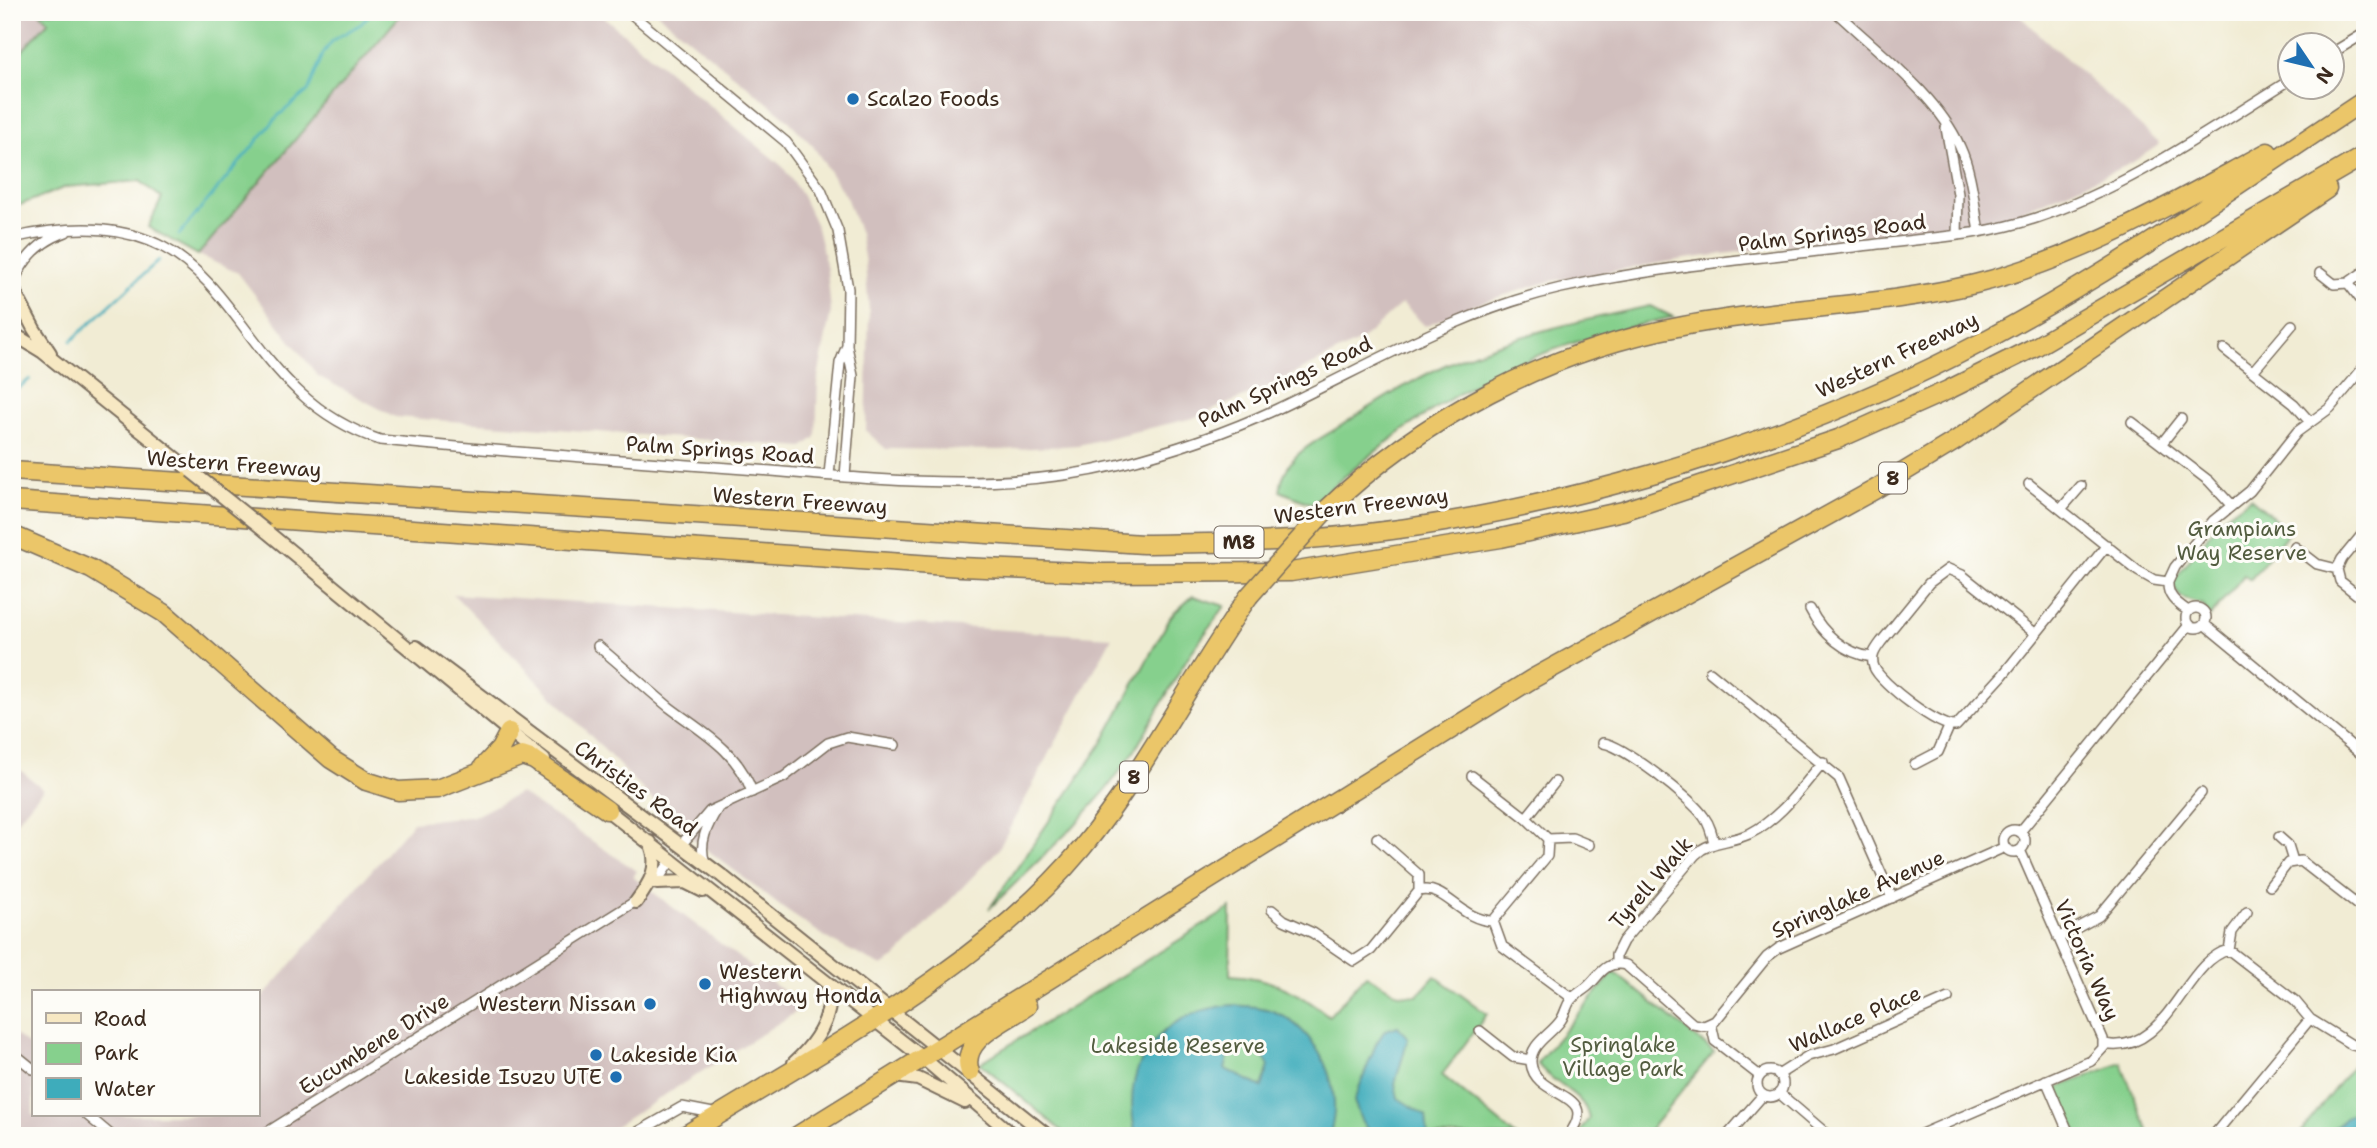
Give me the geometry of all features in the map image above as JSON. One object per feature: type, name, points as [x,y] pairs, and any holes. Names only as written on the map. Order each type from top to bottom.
[{"type":"highway","name":"8","points":[[684,1136],[887,1010],[990,935],[1057,875],[1082,848],[1152,749],[1203,662],[1249,596],[1324,513],[1365,474],[1457,409],[1549,365],[1594,349],[1682,326],[1933,294],[2061,258],[2137,222],[2294,137],[2365,93]]},
{"type":"highway","name":"Western Freeway","points":[[12,471],[1143,544],[1312,538],[1400,527],[1503,509],[1681,464],[1778,433],[1927,369],[2066,295],[2365,100]]},
{"type":"highway","name":"M8","points":[[12,501],[961,567],[1102,573],[1291,572],[1378,560],[1502,538],[1623,511],[1838,439],[2037,346],[2365,155]]},
{"type":"highway","name":"8","points":[[797,1136],[1532,679],[1862,496],[1955,441],[2365,163]]},
{"type":"highway","points":[[12,535],[91,569],[164,613],[331,759],[353,775],[387,789],[410,792],[437,789],[466,780],[516,756],[526,757],[607,810]]},
{"type":"highway","points":[[466,780],[491,760],[509,732]]},
{"type":"highway","points":[[970,1072],[967,1060],[974,1044],[1051,989],[1106,943]]},
{"type":"main road","name":"Christies Road","points":[[12,285],[38,337],[64,369]]},
{"type":"main road","name":"Christies Road","points":[[12,333],[64,369],[356,604],[509,732],[748,919],[871,1020],[923,1058],[979,1107]]},
{"type":"main road","name":"Christies Road","points":[[356,604],[705,863],[1048,1136]]},
{"type":"main road","points":[[436,661],[506,722],[509,732]]},
{"type":"main road","points":[[636,902],[654,873],[656,860],[650,842]]},
{"type":"main road","points":[[672,859],[681,845]]},
{"type":"main road","points":[[657,883],[691,884],[748,919]]},
{"type":"main road","points":[[779,1077],[800,1057],[821,1030],[830,1006],[830,985]]},
{"type":"main road","points":[[894,1076],[918,1079],[979,1107],[1014,1136]]},
{"type":"street","points":[[629,12],[786,142],[809,170],[831,212],[844,255],[848,289],[847,346],[853,376],[845,476]]},
{"type":"street","points":[[1836,12],[1922,93],[1960,145],[1967,165],[1979,232]]},
{"type":"street","points":[[2346,45],[2365,33]]},
{"type":"street","name":"Palm Springs Road","points":[[12,238],[77,228],[132,234],[159,244],[187,261],[217,290],[287,382],[309,403],[354,431],[380,440],[845,476],[961,481],[1040,478],[1113,466],[1195,443],[1237,426],[1434,331],[1499,306],[1561,288],[1650,273],[1979,232],[2032,219],[2094,195],[2168,155],[2276,89]]},
{"type":"street","points":[[1945,123],[1958,194],[1957,235]]},
{"type":"street","points":[[12,285],[22,263],[41,244],[77,228]]},
{"type":"street","points":[[2320,273],[2334,284],[2348,283],[2365,271]]},
{"type":"street","points":[[2348,283],[2365,305]]},
{"type":"street","points":[[2254,370],[2292,325]]},
{"type":"street","points":[[829,475],[840,363],[847,346]]},
{"type":"street","points":[[2224,349],[2254,370],[2310,422]]},
{"type":"street","points":[[2188,611],[2172,598],[2168,582],[2175,567],[2213,521],[2250,491],[2294,436],[2330,408],[2365,366]]},
{"type":"street","points":[[2162,443],[2181,419]]},
{"type":"street","points":[[2132,422],[2222,493],[2231,506]]},
{"type":"street","points":[[2029,484],[2147,577],[2168,582]]},
{"type":"street","points":[[2061,509],[2081,486]]},
{"type":"street","points":[[2365,531],[2337,569],[2340,580],[2365,601]]},
{"type":"street","points":[[1915,764],[1938,752],[1949,727],[1961,722],[2107,545]]},
{"type":"street","points":[[2295,547],[2322,567],[2337,569]]},
{"type":"street","points":[[1949,727],[1934,721],[1882,678],[1874,668],[1872,657],[1929,583],[1948,569],[1962,575],[2036,634]]},
{"type":"street","points":[[2188,611],[2197,607],[2206,615],[2204,624],[2199,628],[2189,625]]},
{"type":"street","points":[[1810,609],[1817,624],[1846,648],[1872,657]]},
{"type":"street","points":[[2188,611],[2186,618],[2189,625]]},
{"type":"street","points":[[2204,624],[2365,757]]},
{"type":"street","points":[[2020,832],[2189,625]]},
{"type":"street","points":[[598,646],[727,751],[739,763],[752,792]]},
{"type":"street","points":[[1710,672],[1823,762],[1844,786],[1892,898]]},
{"type":"street","points":[[681,845],[701,819],[719,807],[784,776],[836,739],[857,738],[895,745]]},
{"type":"street","points":[[1603,743],[1626,751],[1699,810],[1709,825],[1714,843]]},
{"type":"street","name":"Tyrell Walk","points":[[1616,964],[1616,955],[1623,941],[1706,845],[1739,838],[1771,821],[1823,762]]},
{"type":"street","points":[[1472,776],[1526,818],[1548,839],[1572,838],[1589,845]]},
{"type":"street","points":[[1526,818],[1555,782]]},
{"type":"street","points":[[2059,938],[2099,916],[2201,793]]},
{"type":"street","points":[[705,863],[702,853],[705,831],[719,807]]},
{"type":"street","points":[[2008,832],[2020,832],[2025,841],[2020,850],[2010,851],[2005,847],[2004,839],[2008,832]]},
{"type":"street","points":[[2279,837],[2288,845],[2293,861]]},
{"type":"street","points":[[1272,910],[1284,920],[1313,933],[1354,961],[1366,956],[1419,891],[1419,876],[1377,838]]},
{"type":"street","points":[[1493,921],[1546,856],[1548,839]]},
{"type":"street","name":"Springlake Avenue","points":[[1711,1023],[1773,951],[2005,847]]},
{"type":"street","name":"Victoria Way","points":[[1917,1136],[2098,1056],[2104,1044],[2020,850]]},
{"type":"street","name":"Eucumbene Drive","points":[[262,1136],[636,902],[657,883],[672,859]]},
{"type":"street","points":[[2270,886],[2293,861]]},
{"type":"street","points":[[2293,861],[2309,864],[2365,911]]},
{"type":"street","points":[[1419,891],[1437,891],[1473,919],[1493,921]]},
{"type":"street","points":[[2229,950],[2232,932],[2247,912]]},
{"type":"street","points":[[1493,921],[1502,946],[1572,998]]},
{"type":"street","points":[[2229,950],[2295,1001],[2310,1019],[2352,1045],[2365,1048]]},
{"type":"street","points":[[2104,1044],[2122,1045],[2156,1027],[2213,959],[2229,950]]},
{"type":"street","points":[[1568,1136],[1578,1122],[1577,1108],[1539,1079],[1531,1060],[1535,1048],[1560,1021],[1572,998],[1606,967],[1616,964],[1637,973],[1693,1024],[1711,1023],[1715,1041],[1760,1076]]},
{"type":"street","name":"Wallace Place","points":[[1778,1074],[1808,1056],[1841,1046],[1948,998]]},
{"type":"street","points":[[2213,1136],[2310,1019]]},
{"type":"street","points":[[1480,1031],[1513,1058],[1531,1060]]},
{"type":"street","points":[[12,1052],[32,1068]]},
{"type":"street","points":[[1767,1072],[1778,1074],[1783,1085],[1779,1093],[1772,1097],[1763,1095],[1758,1088],[1760,1076],[1767,1072]]},
{"type":"street","points":[[2046,1080],[2070,1136]]},
{"type":"street","points":[[1779,1093],[1829,1136]]},
{"type":"street","points":[[1727,1136],[1763,1095]]},
{"type":"street","points":[[631,1136],[682,1107],[719,1114]]},
{"type":"street","points":[[88,1116],[112,1136]]},
{"type":"shaded area","points":[[12,12],[39,12],[49,21],[12,62]]},
{"type":"shaded area","points":[[403,12],[598,12],[783,167],[801,194],[817,228],[827,270],[831,311],[818,377],[816,437],[803,447],[395,417],[318,376],[238,273],[198,255]]},
{"type":"shaded area","points":[[656,12],[2015,12],[2160,144],[2130,164],[2007,217],[1685,259],[1551,281],[1476,304],[1425,326],[1402,303],[1360,341],[1261,390],[1193,418],[1078,445],[1001,450],[886,449],[866,431],[869,310],[865,263],[860,234],[846,197],[813,146],[785,117]]},
{"type":"shaded area","points":[[453,594],[1112,637],[998,850],[895,958],[882,966],[833,942],[784,909],[683,831]]},
{"type":"shaded area","points":[[12,763],[43,789],[12,827]]},
{"type":"shaded area","points":[[520,793],[637,871],[633,877],[804,1007],[600,1136],[12,1136],[12,1032],[32,1048],[32,1116],[259,1116],[259,1002],[413,822],[477,815]]},
{"type":"green space","points":[[39,12],[403,12],[198,255],[148,227],[162,198],[140,181],[66,187],[12,208],[12,62],[49,21]]},
{"type":"green space","points":[[1650,306],[1673,317],[1579,341],[1495,374],[1412,424],[1312,504],[1280,491],[1287,468],[1311,444],[1439,368],[1526,335]]},
{"type":"green space","name":"Grampians Way Reserve","points":[[2250,498],[2290,531],[2250,580],[2244,575],[2210,617],[2203,605],[2180,596],[2173,581],[2222,518]]},
{"type":"green space","points":[[1193,596],[1225,606],[1188,657],[1134,752],[1105,791],[1072,828],[989,909],[1101,745],[1171,616]]},
{"type":"green space","name":"Lakeside Reserve","points":[[1231,908],[1230,975],[1245,976],[1283,987],[1329,1016],[1366,975],[1399,994],[1417,996],[1435,976],[1487,1014],[1442,1075],[1516,1136],[1068,1136],[980,1063]]},
{"type":"green space","name":"Springlake Village Park","points":[[1614,972],[1714,1052],[1645,1136],[1577,1136],[1589,1118],[1586,1109],[1537,1063]]},
{"type":"green space","points":[[2365,1059],[2365,1136],[2298,1136],[2357,1060]]},
{"type":"green space","points":[[2121,1063],[2150,1136],[2079,1136],[2057,1088]]},
{"type":"water","points":[[1232,1005],[1264,1009],[1291,1021],[1304,1033],[1316,1047],[1331,1082],[1334,1100],[1329,1136],[1136,1136],[1132,1110],[1134,1086],[1140,1064],[1151,1046],[1166,1030],[1184,1018]],"holes":[[[1249,1045],[1257,1047],[1269,1066],[1262,1087],[1225,1069],[1229,1054]]]},
{"type":"water","points":[[1398,1026],[1408,1038],[1395,1084],[1398,1098],[1426,1116],[1428,1136],[1372,1136],[1361,1120],[1354,1101],[1376,1044],[1385,1030]]},
{"type":"water","points":[[2365,1108],[2365,1136],[2324,1136],[2349,1115]]},
{"type":"waterway","points":[[179,235],[279,115],[308,91],[324,52],[333,40],[361,24],[372,12]]},
{"type":"waterway","points":[[71,341],[159,260]]},
{"type":"waterway","points":[[12,393],[30,379]]},
{"type":"place","name":"Scalzo Foods","points":[[853,99]]},
{"type":"place","name":"Western Highway Honda","points":[[705,984]]},
{"type":"place","name":"Western Nissan","points":[[650,1004]]},
{"type":"place","name":"Lakeside Kia","points":[[596,1055]]},
{"type":"place","name":"Lakeside Isuzu UTE","points":[[616,1077]]}]
